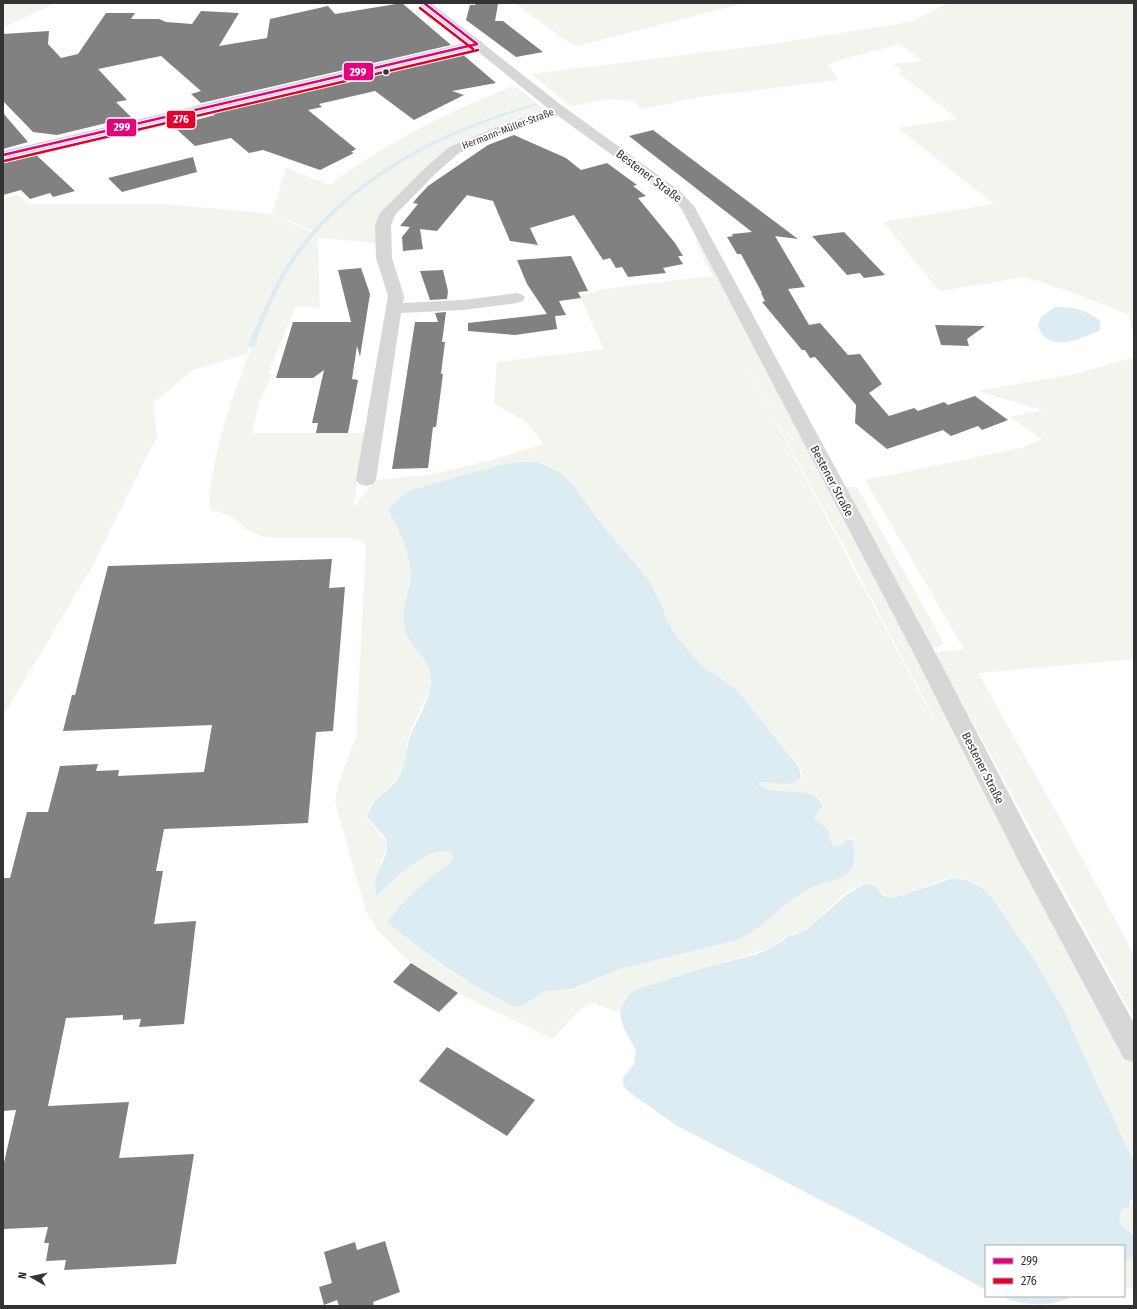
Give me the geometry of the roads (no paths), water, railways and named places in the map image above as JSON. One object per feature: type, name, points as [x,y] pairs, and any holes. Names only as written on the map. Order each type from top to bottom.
[{"type":"street","name":"Bestener Straße","points":[[424,3],[557,108],[675,194],[687,206],[925,654],[1031,860],[1134,1050]]},
{"type":"street","points":[[3,155],[477,44]]},
{"type":"street","name":"Hermann-Müller-Straße","points":[[366,480],[396,296],[384,258],[383,225],[388,213],[430,171],[454,150],[557,108]]},
{"type":"street","points":[[394,308],[463,306],[517,298]]},
{"type":"waterway","points":[[251,346],[273,293],[295,256],[327,218],[352,195],[380,174],[439,139],[471,125],[536,104]]}]
